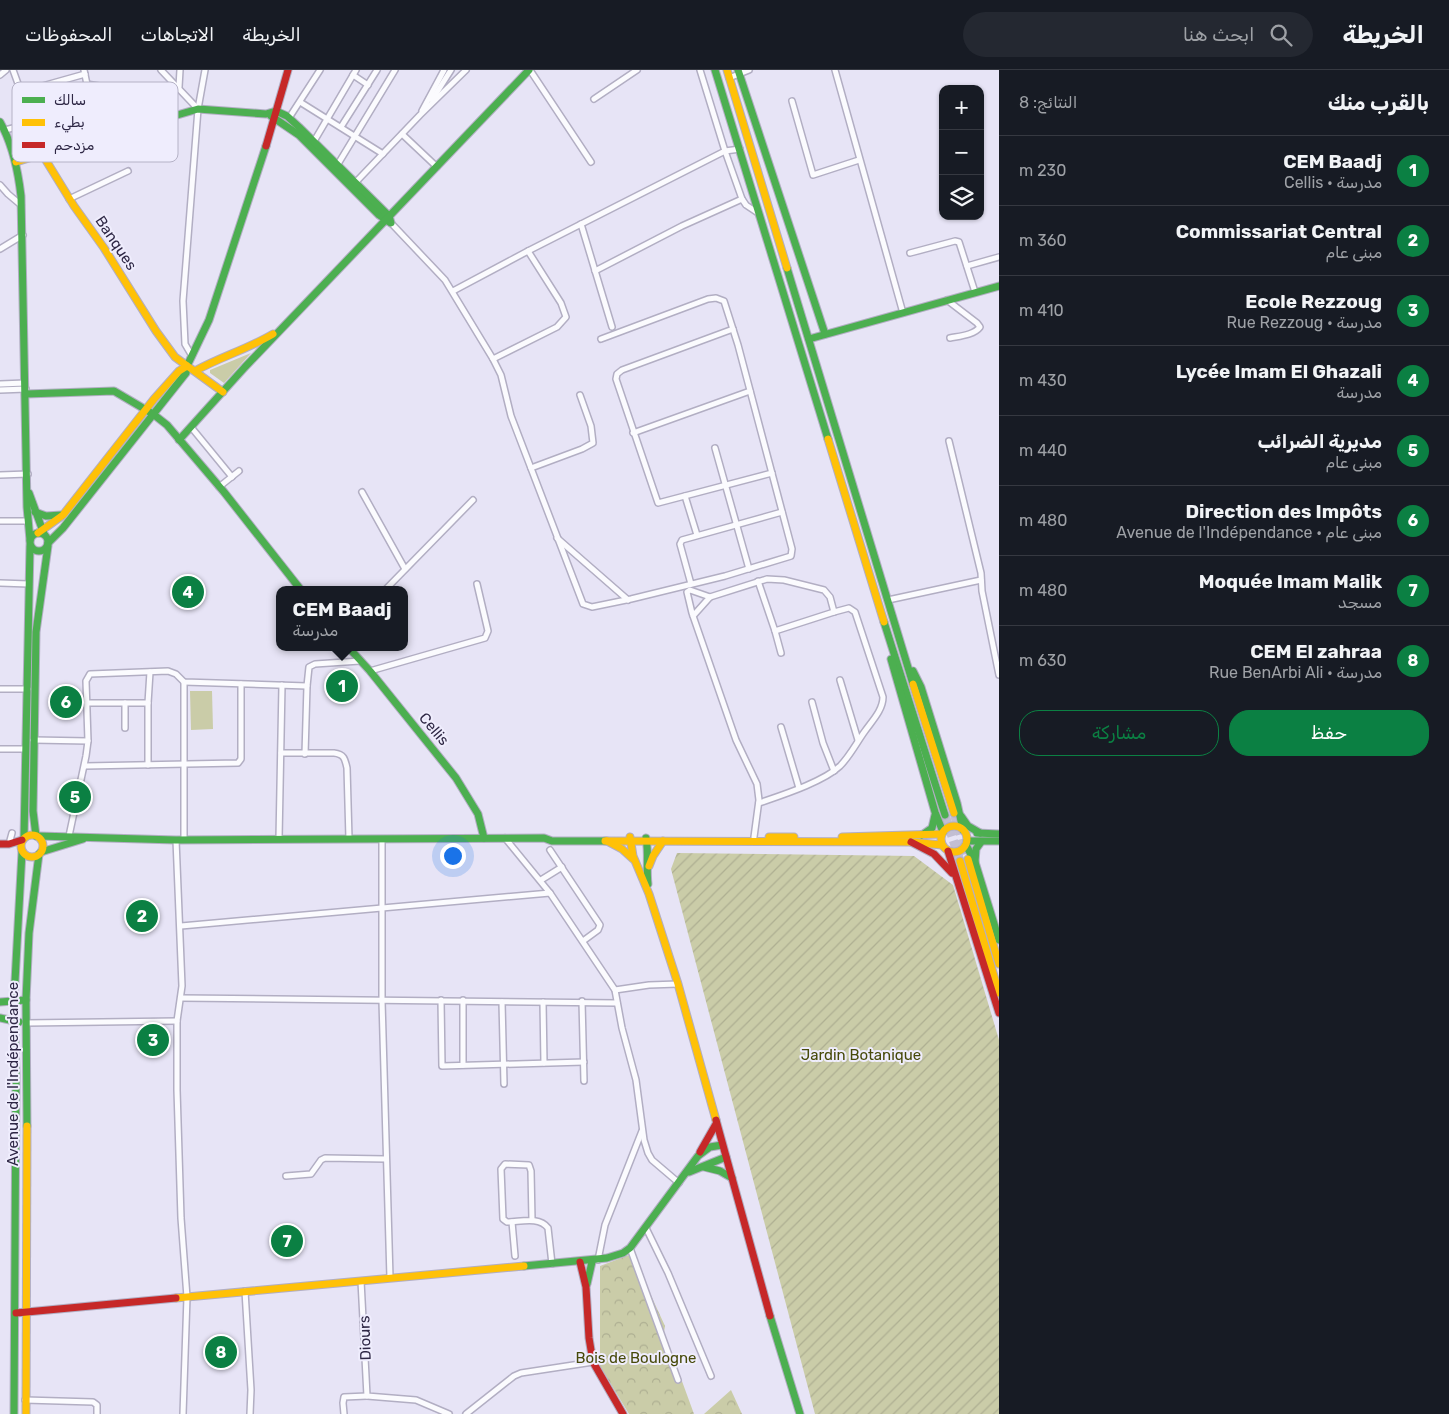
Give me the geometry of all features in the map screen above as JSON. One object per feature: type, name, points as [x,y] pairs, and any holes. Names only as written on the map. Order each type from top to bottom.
[{"type":"main road","points":[[30,543],[35,551],[41,552],[63,528],[152,414],[183,378],[209,320],[288,70]]},
{"type":"main road","points":[[179,440],[289,321],[530,70]]},
{"type":"main road","points":[[715,70],[945,815]]},
{"type":"main road","points":[[727,70],[810,339],[921,713],[957,814],[965,831],[967,843],[975,862],[999,940]]},
{"type":"main road","points":[[738,72],[825,334]]},
{"type":"main road","points":[[178,115],[198,109],[266,114],[276,111],[289,118],[312,144],[388,219]]},
{"type":"main road","points":[[266,114],[282,123],[338,164],[354,184]]},
{"type":"main road","points":[[0,122],[12,150]]},
{"type":"main road","points":[[14,1414],[16,1035],[14,1000],[23,839],[30,543],[27,485],[22,206],[16,162]]},
{"type":"main road","name":"Banques","points":[[47,162],[69,199],[104,248],[156,331],[175,357],[223,392]]},
{"type":"main road","points":[[810,339],[999,286]]},
{"type":"main road","points":[[195,372],[210,362],[254,345],[289,321]]},
{"type":"main road","points":[[30,543],[33,535],[41,532],[63,515],[145,410],[174,376],[187,366]]},
{"type":"main road","points":[[26,389],[114,391],[152,414],[167,425],[298,586]]},
{"type":"main road","points":[[27,485],[41,532],[47,538],[48,544],[36,632],[33,740],[33,810],[37,836],[43,846],[40,853]]},
{"type":"main road","points":[[35,512],[46,516],[63,515]]},
{"type":"main road","points":[[889,637],[888,645],[893,673],[942,833],[942,845]]},
{"type":"main road","name":"Cellis","points":[[351,651],[370,671],[456,778],[478,814],[484,838]]},
{"type":"main road","points":[[922,835],[932,828],[935,822],[935,812]]},
{"type":"main road","points":[[957,814],[968,826],[980,833]]},
{"type":"main road","points":[[646,839],[922,835],[942,833],[945,829],[952,826],[960,827],[965,831],[999,834]]},
{"type":"main road","points":[[0,844],[9,844],[30,835],[180,840],[544,838],[552,836],[664,841],[911,842],[942,845],[948,851],[999,1013]]},
{"type":"main road","points":[[9,844],[22,850],[30,857],[88,838]]},
{"type":"main road","points":[[544,838],[552,840],[605,840],[630,838]]},
{"type":"main road","points":[[630,838],[635,861],[649,894],[678,984],[763,1291],[800,1414]]},
{"type":"main road","points":[[646,839],[648,852],[646,874],[649,894]]},
{"type":"main road","points":[[605,840],[622,849],[635,861]]},
{"type":"main road","points":[[646,874],[653,856],[664,841]]},
{"type":"main road","points":[[948,851],[958,852],[967,843],[999,841]]},
{"type":"main road","points":[[911,842],[923,846],[941,859],[958,883]]},
{"type":"main road","points":[[975,862],[976,849],[981,842]]},
{"type":"main road","name":"Avenue de l'Indépendance","points":[[26,1414],[26,1000],[29,933],[40,853]]},
{"type":"main road","points":[[968,859],[999,964]]},
{"type":"main road","points":[[960,861],[999,993]]},
{"type":"main road","points":[[0,1002],[26,1000]]},
{"type":"main road","points":[[0,1019],[26,1023]]},
{"type":"main road","points":[[0,1019],[16,1035]]},
{"type":"main road","points":[[16,1075],[27,1075]]},
{"type":"main road","points":[[16,1112],[27,1112]]},
{"type":"main road","points":[[16,1313],[595,1261],[620,1254],[630,1248],[686,1174],[716,1124]]},
{"type":"main road","points":[[698,1156],[710,1147],[722,1146]]},
{"type":"main road","points":[[686,1174],[696,1168],[726,1157]]},
{"type":"main road","points":[[696,1168],[713,1169],[732,1178]]},
{"type":"main road","points":[[586,1287],[595,1261]]},
{"type":"main road","points":[[580,1262],[586,1287],[589,1338],[593,1362],[623,1414]]},
{"type":"street","points":[[0,75],[6,70]]},
{"type":"street","points":[[13,70],[17,82]]},
{"type":"street","points":[[162,70],[174,82]]},
{"type":"street","points":[[180,70],[179,87],[198,109]]},
{"type":"street","points":[[192,356],[185,344],[183,301],[198,109],[205,70]]},
{"type":"street","points":[[289,118],[320,70]]},
{"type":"street","points":[[341,127],[377,70]]},
{"type":"street","points":[[338,164],[395,70]]},
{"type":"street","points":[[420,115],[444,70]]},
{"type":"street","points":[[428,107],[452,70]]},
{"type":"street","points":[[354,184],[466,70]]},
{"type":"street","points":[[530,70],[591,162]]},
{"type":"street","points":[[594,99],[637,70]]},
{"type":"street","points":[[700,70],[725,152],[742,199],[746,205],[760,215]]},
{"type":"street","points":[[729,78],[738,72],[749,70]]},
{"type":"street","points":[[835,70],[903,313]]},
{"type":"street","points":[[52,82],[84,72]]},
{"type":"street","points":[[312,144],[354,73],[368,85]]},
{"type":"street","points":[[792,101],[813,175],[859,160]]},
{"type":"street","points":[[300,102],[383,154]]},
{"type":"street","points":[[5,130],[12,128]]},
{"type":"street","points":[[402,134],[437,167]]},
{"type":"street","points":[[453,291],[580,224],[725,152],[740,149]]},
{"type":"street","points":[[69,199],[128,171]]},
{"type":"street","points":[[0,185],[22,206]]},
{"type":"street","points":[[595,271],[682,226],[742,199]]},
{"type":"street","points":[[388,219],[438,271],[453,291],[494,359],[501,375],[507,403],[583,604],[592,607],[628,600],[785,559],[792,554],[726,304],[721,299],[716,298],[601,339]]},
{"type":"street","points":[[580,224],[612,327]]},
{"type":"street","points":[[0,249],[23,235]]},
{"type":"street","points":[[910,253],[958,241],[961,243],[974,292]]},
{"type":"street","points":[[494,359],[557,327],[566,317],[561,303],[528,251]]},
{"type":"street","points":[[967,266],[999,257]]},
{"type":"street","points":[[947,300],[980,327],[973,332],[950,338]]},
{"type":"street","points":[[733,329],[618,372],[616,379],[658,503],[772,473]]},
{"type":"street","points":[[0,384],[26,389]]},
{"type":"street","points":[[0,390],[26,389]]},
{"type":"street","points":[[634,433],[750,391]]},
{"type":"street","points":[[531,468],[594,443],[591,426],[580,395]]},
{"type":"street","points":[[191,427],[232,477]]},
{"type":"street","points":[[949,441],[981,573],[982,591],[999,675]]},
{"type":"street","points":[[715,448],[749,569]]},
{"type":"street","points":[[219,487],[238,471]]},
{"type":"street","points":[[0,475],[28,474]]},
{"type":"street","points":[[362,492],[405,570]]},
{"type":"street","points":[[685,496],[697,535]]},
{"type":"street","points":[[389,586],[473,500]]},
{"type":"street","points":[[691,584],[680,544],[682,540],[782,512]]},
{"type":"street","points":[[0,521],[28,521]]},
{"type":"street","points":[[557,538],[628,600]]},
{"type":"street","points":[[754,837],[759,803],[757,784],[736,740],[693,616],[688,600],[688,591],[710,596],[767,579],[784,580],[824,590],[830,597],[834,612]]},
{"type":"street","points":[[888,600],[981,580]]},
{"type":"street","points":[[758,581],[781,653]]},
{"type":"street","points":[[0,583],[29,584]]},
{"type":"street","points":[[370,671],[485,638],[488,630],[477,584]]},
{"type":"street","points":[[693,616],[710,596]]},
{"type":"street","points":[[759,803],[800,788],[841,765],[881,708],[883,697],[855,612],[849,608],[775,631]]},
{"type":"street","points":[[305,754],[309,667],[311,665],[360,661]]},
{"type":"street","points":[[148,765],[150,672]]},
{"type":"street","points":[[69,836],[85,766],[88,741],[86,681],[90,674],[172,672],[184,682],[307,686]]},
{"type":"street","points":[[840,680],[858,740]]},
{"type":"street","points":[[183,1414],[187,1297],[181,1218],[177,1020],[182,986],[180,840],[184,764],[184,682]]},
{"type":"street","points":[[85,766],[236,764],[240,762],[241,684]]},
{"type":"street","points":[[279,839],[282,685]]},
{"type":"street","points":[[0,689],[28,689]]},
{"type":"street","points":[[812,702],[823,743],[834,770]]},
{"type":"street","points":[[87,703],[148,703]]},
{"type":"street","points":[[125,703],[125,728]]},
{"type":"street","points":[[781,727],[800,788]]},
{"type":"street","points":[[33,740],[88,741]]},
{"type":"street","points":[[0,749],[26,749]]},
{"type":"street","points":[[281,753],[334,753],[342,755],[347,768],[349,839]]},
{"type":"street","points":[[9,844],[12,833]]},
{"type":"street","points":[[505,838],[541,880],[615,990],[622,1028],[631,1055],[648,1153],[652,1160],[679,1183]]},
{"type":"street","points":[[382,839],[382,1000],[390,1278]]},
{"type":"street","points":[[550,850],[600,925],[598,930],[583,941]]},
{"type":"street","points":[[541,880],[562,867]]},
{"type":"street","points":[[181,926],[550,893]]},
{"type":"street","points":[[615,990],[649,985],[678,984]]},
{"type":"street","points":[[180,998],[463,1000],[502,1002],[582,1001],[617,1003]]},
{"type":"street","points":[[441,1000],[442,1066],[584,1062]]},
{"type":"street","points":[[463,1000],[463,1065]]},
{"type":"street","points":[[582,1001],[584,1081]]},
{"type":"street","points":[[502,1002],[504,1084]]},
{"type":"street","points":[[543,1002],[544,1064]]},
{"type":"street","points":[[26,1023],[177,1020]]},
{"type":"street","points":[[595,1261],[605,1225],[643,1129]]},
{"type":"street","points":[[286,1176],[311,1174],[321,1160],[325,1158],[386,1159]]},
{"type":"street","points":[[532,1220],[531,1171],[529,1165],[505,1164],[501,1169],[503,1219],[506,1222],[540,1221],[548,1228],[552,1264]]},
{"type":"street","points":[[512,1222],[515,1256]]},
{"type":"street","points":[[646,1228],[668,1273],[711,1376]]},
{"type":"street","points":[[630,1248],[678,1380]]},
{"type":"street","name":"Diours","points":[[361,1281],[367,1396]]},
{"type":"street","points":[[245,1291],[251,1390],[250,1414]]},
{"type":"street","points":[[466,1414],[514,1376],[521,1373],[593,1362]]},
{"type":"street","points":[[344,1414],[344,1397],[367,1396],[416,1400],[450,1414]]},
{"type":"street","points":[[26,1400],[93,1402],[97,1405],[97,1414]]},
{"type":"green space","points":[[251,353],[224,383],[210,373],[210,370]]},
{"type":"green space","points":[[190,691],[212,691],[213,729],[191,730]]},
{"type":"green space","name":"Jardin Botanique","points":[[677,853],[914,856],[953,885],[999,1040],[999,1414],[815,1414],[671,869]]},
{"type":"green space","name":"Bois de Boulogne","points":[[632,1254],[665,1326],[664,1332],[694,1414],[629,1414],[600,1366],[600,1266]]},
{"type":"green space","name":"Bois de Boulogne","points":[[731,1390],[742,1414],[704,1414]]},
{"type":"tunnel","points":[[954,813],[966,854]]},
{"type":"tunnel","points":[[945,815],[960,861]]},
{"type":"traffic: fast","points":[[179,440],[245,367],[529,70]]},
{"type":"traffic: fast","points":[[715,70],[828,439]]},
{"type":"traffic: fast","points":[[738,70],[825,334]]},
{"type":"traffic: fast","points":[[178,115],[198,109],[266,114],[276,111],[287,116],[389,216],[391,223]]},
{"type":"traffic: fast","points":[[271,116],[299,135],[379,215],[389,222]]},
{"type":"traffic: fast","points":[[0,122],[12,152]]},
{"type":"traffic: fast","points":[[48,543],[63,528],[186,373],[187,366],[209,320],[266,146]]},
{"type":"traffic: fast","points":[[15,162],[21,196],[27,507],[30,540]]},
{"type":"traffic: fast","points":[[787,268],[913,684]]},
{"type":"traffic: fast","points":[[809,339],[999,286]]},
{"type":"traffic: fast","points":[[26,394],[114,391],[153,414],[167,425],[224,492],[298,586]]},
{"type":"traffic: fast","points":[[29,493],[44,534]]},
{"type":"traffic: fast","points":[[35,512],[46,516],[62,515]]},
{"type":"traffic: fast","points":[[35,533],[43,533],[48,538],[48,542],[46,549],[35,551],[30,546],[30,538],[35,533]]},
{"type":"traffic: fast","points":[[24,838],[30,546]]},
{"type":"traffic: fast","points":[[36,836],[33,811],[36,632],[48,546]]},
{"type":"traffic: fast","points":[[884,622],[945,815]]},
{"type":"traffic: fast","points":[[352,651],[456,778],[478,814],[484,838]]},
{"type":"traffic: fast","points":[[891,659],[935,812],[943,832]]},
{"type":"traffic: fast","points":[[913,671],[921,687],[957,803],[963,830]]},
{"type":"traffic: fast","points":[[922,835],[932,828],[935,815]]},
{"type":"traffic: fast","points":[[961,816],[968,826],[980,833]]},
{"type":"traffic: fast","points":[[977,833],[999,834]]},
{"type":"traffic: fast","points":[[38,836],[176,840],[544,838],[552,841],[605,841]]},
{"type":"traffic: fast","points":[[646,838],[648,884]]},
{"type":"traffic: fast","points":[[41,852],[83,839]]},
{"type":"traffic: fast","points":[[967,841],[999,841]]},
{"type":"traffic: fast","points":[[975,862],[976,849],[981,842]]},
{"type":"traffic: fast","points":[[966,845],[975,862],[999,940]]},
{"type":"traffic: fast","points":[[14,1414],[16,1075],[14,1000],[22,852]]},
{"type":"traffic: fast","points":[[27,1126],[26,1000],[29,933],[39,854]]},
{"type":"traffic: fast","points":[[0,1002],[26,1000]]},
{"type":"traffic: fast","points":[[0,1018],[19,1022]]},
{"type":"traffic: fast","points":[[524,1266],[607,1258],[623,1253],[630,1248],[698,1156],[710,1147],[722,1145]]},
{"type":"traffic: fast","points":[[689,1172],[726,1157]]},
{"type":"traffic: fast","points":[[704,1167],[720,1171],[732,1178]]},
{"type":"traffic: fast","points":[[587,1284],[592,1262]]},
{"type":"traffic: fast","points":[[770,1316],[800,1414]]},
{"type":"traffic: slow","points":[[727,70],[787,268]]},
{"type":"traffic: slow","points":[[47,162],[156,331],[175,357],[223,392]]},
{"type":"traffic: slow","points":[[195,371],[273,334]]},
{"type":"traffic: slow","points":[[38,533],[63,515],[154,399],[179,371],[187,366]]},
{"type":"traffic: slow","points":[[828,439],[884,622]]},
{"type":"traffic: slow","points":[[913,684],[954,813]]},
{"type":"traffic: slow","points":[[954,826],[963,830],[967,839],[963,848],[954,852],[945,848],[941,839],[945,830],[954,826]]},
{"type":"traffic: slow","points":[[842,837],[942,834]]},
{"type":"traffic: slow","points":[[32,835],[40,838],[43,846],[40,854],[32,857],[24,854],[21,846],[24,838],[32,835]]},
{"type":"traffic: slow","points":[[630,837],[633,856],[649,894],[678,984],[716,1120]]},
{"type":"traffic: slow","points":[[769,837],[794,837]]},
{"type":"traffic: slow","points":[[605,841],[911,842],[942,845]]},
{"type":"traffic: slow","points":[[607,841],[622,849],[633,859]]},
{"type":"traffic: slow","points":[[649,866],[663,841]]},
{"type":"traffic: slow","points":[[968,859],[999,964]]},
{"type":"traffic: slow","points":[[960,861],[999,993]]},
{"type":"traffic: slow","points":[[26,1414],[27,1126]]},
{"type":"traffic: slow","points":[[176,1298],[524,1266]]},
{"type":"traffic: jam","points":[[266,146],[288,70]]},
{"type":"traffic: jam","points":[[0,844],[9,844],[22,840]]},
{"type":"traffic: jam","points":[[911,842],[934,854],[952,873]]},
{"type":"traffic: jam","points":[[948,851],[999,1013]]},
{"type":"traffic: jam","points":[[716,1120],[770,1316]]},
{"type":"traffic: jam","points":[[700,1152],[716,1124]]},
{"type":"traffic: jam","points":[[580,1262],[586,1287],[589,1338],[593,1362],[623,1414]]},
{"type":"traffic: jam","points":[[16,1313],[176,1298]]},
{"type":"place","name":"Lycée Imam El Ghazali","points":[[188,592]]},
{"type":"place","name":"CEM Baadj","points":[[342,686]]},
{"type":"place","name":"Direction des Impôts","points":[[66,702]]},
{"type":"place","name":"مديرية الضرائب","points":[[75,797]]},
{"type":"place","name":"Commissariat Central","points":[[142,916]]},
{"type":"place","name":"Ecole Rezzoug","points":[[153,1040]]},
{"type":"place","name":"Moquée Imam Malik","points":[[287,1241]]},
{"type":"place","name":"CEM El zahraa","points":[[221,1352]]}]
